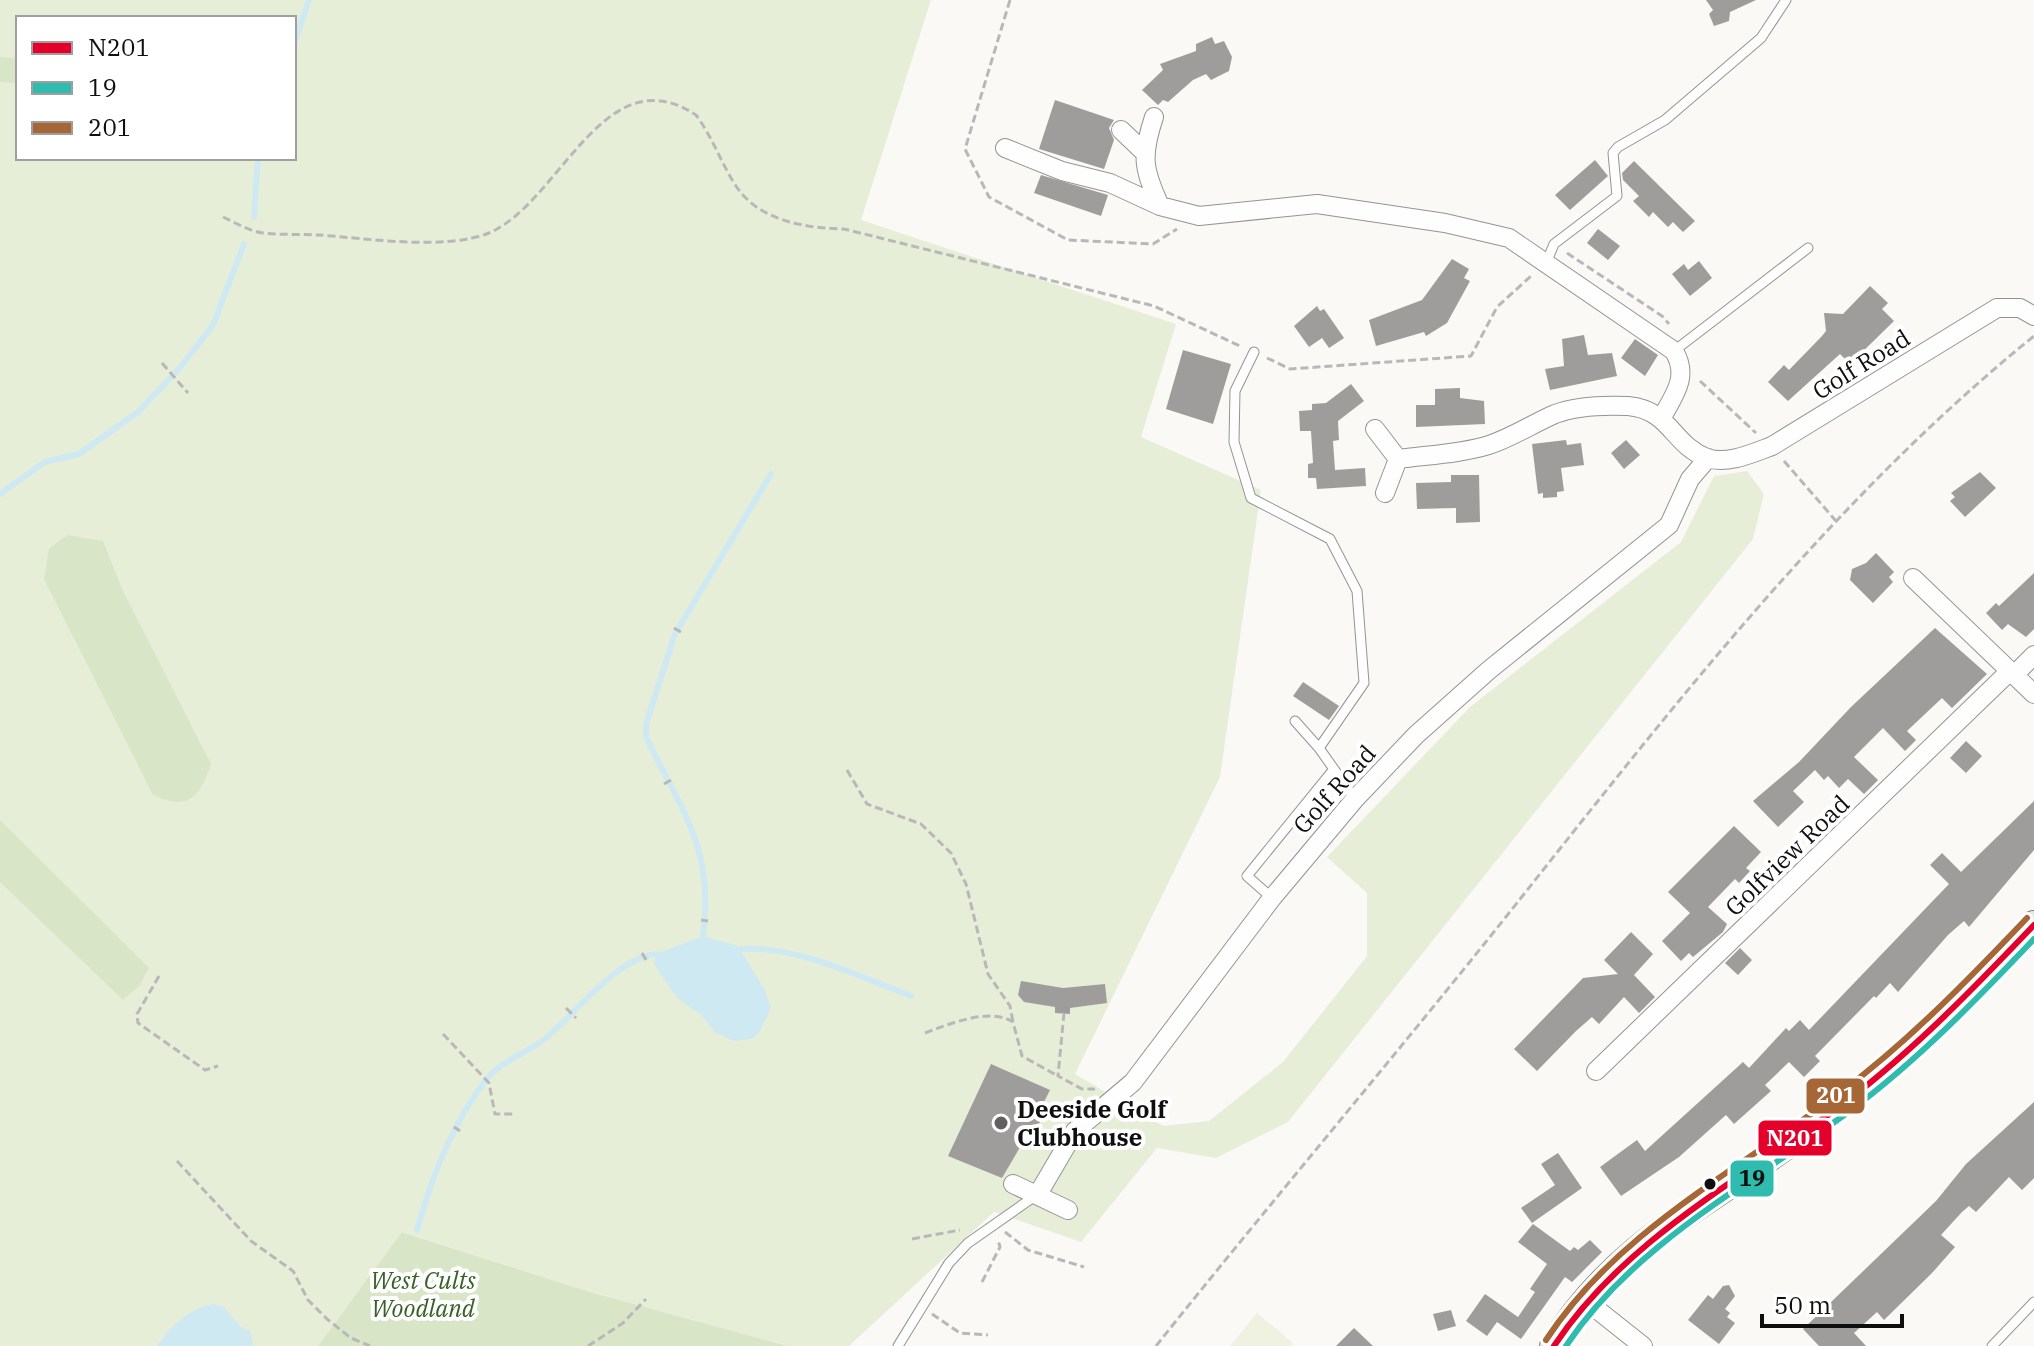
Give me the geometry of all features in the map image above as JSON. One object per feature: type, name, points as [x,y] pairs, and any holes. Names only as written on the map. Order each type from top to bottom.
[{"type":"main road","points":[[1554,1346],[1585,1300],[1623,1262],[1673,1221],[1743,1175],[1877,1078],[1955,1008],[2034,925]]},
{"type":"street","points":[[1154,117],[1143,151],[1149,181],[1160,206]]},
{"type":"street","points":[[1121,130],[1143,151]]},
{"type":"street","points":[[1005,148],[1062,171],[1110,183],[1160,206],[1199,216],[1317,204],[1397,215],[1509,238],[1547,261],[1674,351],[1682,368],[1678,388],[1662,417]]},
{"type":"street","name":"Golf Road","points":[[1038,1194],[1075,1131],[1133,1082],[1272,898],[1355,799],[1416,735],[1489,670],[1669,525],[1690,479],[1708,458],[1737,458],[1772,446],[1997,308],[2020,308],[2033,315]]},
{"type":"street","points":[[1398,459],[1484,447],[1517,436],[1555,414],[1577,408],[1624,406],[1646,408],[1662,417],[1686,444],[1708,458]]},
{"type":"street","points":[[1375,429],[1398,459]]},
{"type":"street","points":[[1385,493],[1398,459]]},
{"type":"street","points":[[1913,578],[2034,694]]},
{"type":"street","name":"Golfview Road","points":[[1596,1071],[2034,655]]},
{"type":"street","points":[[1013,1184],[1068,1210]]},
{"type":"street","points":[[1585,1300],[1643,1346]]},
{"type":"lane","points":[[1547,261],[1554,244],[1617,196],[1613,153],[1618,147],[1665,120],[1761,38],[1786,0]]},
{"type":"lane","points":[[1674,351],[1808,248]]},
{"type":"lane","points":[[1254,352],[1235,391],[1234,442],[1251,498],[1330,539],[1357,591],[1364,683],[1319,748]]},
{"type":"lane","points":[[1295,721],[1319,748],[1355,799]]},
{"type":"lane","points":[[1272,898],[1247,876],[1334,769]]},
{"type":"lane","points":[[898,1346],[949,1263],[968,1243],[1038,1194]]},
{"type":"lane","points":[[1992,1346],[2034,1302]]},
{"type":"path","points":[[223,217],[262,233],[436,240],[474,237],[517,215],[570,157],[621,109],[642,99],[657,99],[683,106],[696,115],[745,198],[785,221],[844,229],[1154,306],[1290,369],[1471,356],[1497,307],[1547,261]]},
{"type":"path","points":[[1156,1346],[1620,773],[1836,521],[1934,421],[2034,336]]},
{"type":"path","points":[[162,363],[188,393]]},
{"type":"path","points":[[1682,368],[1772,446],[1836,521]]},
{"type":"path","points":[[674,628],[681,632]]},
{"type":"path","points":[[847,770],[867,804],[921,824],[951,853],[966,884],[988,974],[1010,1006],[1018,1052],[1082,1089],[1115,1086],[1121,1092]]},
{"type":"path","points":[[664,784],[671,780]]},
{"type":"path","points":[[701,920],[708,921]]},
{"type":"path","points":[[642,953],[648,963]]},
{"type":"path","points":[[159,976],[137,1014],[138,1023],[205,1070],[218,1066]]},
{"type":"path","points":[[566,1008],[576,1018]]},
{"type":"path","points":[[1058,1076],[1064,1013]]},
{"type":"path","points":[[925,1033],[986,1017],[1005,1017],[1013,1022]]},
{"type":"path","points":[[443,1034],[489,1083],[492,1111],[498,1115],[513,1114]]},
{"type":"path","points":[[454,1127],[460,1131]]},
{"type":"path","points":[[177,1161],[251,1241],[293,1271],[308,1300],[327,1319],[351,1338],[370,1346]]},
{"type":"path","points":[[982,1282],[1000,1247],[995,1224]]},
{"type":"path","points":[[912,1239],[995,1224],[1028,1250],[1084,1267]]},
{"type":"path","points":[[588,1346],[623,1323],[646,1299]]},
{"type":"path","points":[[927,1299],[931,1312],[950,1329],[988,1335]]},
{"type":"green space","points":[[0,0],[931,0],[861,220],[1176,324],[1141,437],[1261,490],[1220,777],[1075,1074],[1163,1126],[1209,1121],[1283,1062],[1367,956],[1367,893],[1327,857],[1470,707],[1681,542],[1714,476],[1747,471],[1764,494],[1753,539],[1288,1122],[1216,1158],[1157,1148],[1081,1242],[994,1212],[849,1346],[788,1346],[590,1292],[403,1232],[318,1346],[0,1346]]},
{"type":"green space","points":[[0,57],[16,58],[16,83],[0,82]]},
{"type":"green space","points":[[67,535],[103,541],[123,591],[211,764],[202,785],[191,798],[175,802],[153,795],[44,579],[49,549]]},
{"type":"green space","points":[[0,820],[149,968],[139,986],[123,1000],[0,882]]},
{"type":"green space","name":"West Cults Woodland","points":[[402,1232],[590,1292],[788,1346],[318,1346]]},
{"type":"green space","points":[[1257,1313],[1293,1343],[1290,1346],[1230,1346]]},
{"type":"water","points":[[703,936],[738,946],[765,990],[771,1008],[759,1033],[752,1039],[734,1041],[716,1033],[700,1014],[678,999],[654,963],[656,954]]},
{"type":"water","points":[[213,1304],[223,1306],[243,1329],[250,1331],[253,1346],[157,1346],[181,1319]]},
{"type":"building","points":[[1706,0],[1756,0],[1730,12],[1729,21],[1714,26],[1709,14],[1713,10]]},
{"type":"building","points":[[1212,37],[1215,44],[1224,41],[1232,57],[1229,71],[1211,80],[1206,74],[1193,80],[1168,102],[1163,100],[1158,105],[1142,90],[1163,70],[1160,64],[1196,51],[1196,44]]},
{"type":"building","points":[[1055,100],[1114,120],[1109,128],[1114,140],[1104,169],[1039,149]]},
{"type":"building","points":[[1595,160],[1608,176],[1570,210],[1555,195]]},
{"type":"building","points":[[1634,161],[1695,221],[1683,232],[1673,222],[1668,227],[1653,212],[1649,217],[1633,201],[1639,196],[1623,180],[1622,173]]},
{"type":"building","points":[[1041,175],[1108,195],[1101,216],[1034,193]]},
{"type":"building","points":[[1598,229],[1620,246],[1608,260],[1587,243]]},
{"type":"building","points":[[1452,259],[1469,269],[1464,278],[1470,281],[1447,323],[1426,336],[1424,332],[1376,346],[1369,320],[1422,300]]},
{"type":"building","points":[[1699,261],[1712,278],[1690,296],[1672,274],[1684,264],[1688,270]]},
{"type":"building","points":[[1870,286],[1888,303],[1882,309],[1894,321],[1850,364],[1840,354],[1788,401],[1768,382],[1784,365],[1789,370],[1822,336],[1826,331],[1824,313],[1843,314]]},
{"type":"building","points":[[1317,306],[1320,311],[1324,309],[1344,338],[1329,348],[1322,338],[1309,347],[1294,326]]},
{"type":"building","points":[[1584,335],[1588,355],[1612,353],[1617,376],[1550,390],[1545,369],[1564,366],[1562,339]]},
{"type":"building","points":[[1635,339],[1658,355],[1645,376],[1621,358]]},
{"type":"building","points":[[1183,350],[1231,364],[1213,424],[1166,409]]},
{"type":"building","points":[[1351,384],[1364,401],[1338,421],[1339,440],[1333,441],[1335,470],[1365,468],[1366,486],[1317,489],[1316,478],[1308,478],[1308,464],[1313,463],[1311,431],[1300,431],[1299,411],[1312,410],[1312,404],[1326,403]]},
{"type":"building","points":[[1460,388],[1460,398],[1484,401],[1485,424],[1416,427],[1416,405],[1435,405],[1435,389]]},
{"type":"building","points":[[1566,440],[1567,445],[1581,443],[1584,465],[1561,468],[1564,491],[1557,492],[1557,497],[1543,498],[1543,493],[1538,494],[1532,444]]},
{"type":"building","points":[[1626,440],[1640,455],[1624,469],[1611,453]]},
{"type":"building","points":[[1980,472],[1996,488],[1965,517],[1950,501],[1955,497],[1951,493]]},
{"type":"building","points":[[1451,475],[1479,475],[1480,522],[1456,523],[1456,508],[1417,509],[1416,483],[1451,482]]},
{"type":"building","points":[[1876,553],[1894,572],[1889,577],[1893,582],[1873,603],[1850,580],[1852,569],[1866,563]]},
{"type":"building","points":[[2034,573],[2034,629],[2026,637],[2008,624],[2002,630],[1986,613],[1996,603],[1999,606]]},
{"type":"building","points":[[1935,628],[1987,674],[1952,708],[1942,698],[1907,731],[1916,740],[1905,751],[1883,728],[1854,757],[1878,780],[1864,794],[1848,779],[1839,788],[1828,776],[1824,780],[1815,770],[1793,791],[1804,802],[1778,827],[1753,801],[1799,762],[1851,707]]},
{"type":"building","points":[[1303,682],[1339,706],[1329,720],[1293,696]]},
{"type":"building","points":[[1966,741],[1982,756],[1966,773],[1950,758]]},
{"type":"building","points":[[2034,801],[2034,850],[1969,927],[1964,921],[1948,935],[1898,992],[1890,983],[1876,998],[1874,996],[1815,1056],[1820,1061],[1804,1077],[1789,1062],[1765,1085],[1771,1091],[1734,1124],[1726,1115],[1679,1157],[1621,1196],[1600,1167],[1637,1140],[1645,1151],[1743,1062],[1749,1068],[1786,1028],[1789,1031],[1800,1020],[1809,1030],[1949,884],[1930,865],[1942,853],[1961,872]]},
{"type":"building","points":[[1734,826],[1761,852],[1746,868],[1750,871],[1739,883],[1735,879],[1708,907],[1727,924],[1723,932],[1693,957],[1689,953],[1681,961],[1662,941],[1690,913],[1668,892]]},
{"type":"building","points":[[1631,932],[1653,954],[1634,975],[1655,997],[1639,1013],[1624,997],[1599,1024],[1592,1017],[1537,1071],[1514,1049],[1583,978],[1618,974],[1604,960]]},
{"type":"building","points":[[1740,948],[1752,960],[1738,975],[1725,963]]},
{"type":"building","points":[[1021,981],[1063,988],[1105,984],[1107,1003],[1070,1008],[1070,1014],[1055,1013],[1055,1007],[1024,1002],[1018,995]]},
{"type":"building","name":"Deeside Golf Clubhouse","points":[[991,1064],[1050,1090],[1042,1106],[1047,1109],[1031,1139],[1026,1137],[1002,1178],[948,1156]]},
{"type":"building","points":[[2034,1102],[2034,1178],[2022,1190],[2009,1177],[1976,1212],[1969,1206],[1962,1212],[1941,1235],[1955,1247],[1932,1273],[1884,1320],[1877,1312],[1854,1333],[1866,1346],[1819,1346],[1803,1329],[1936,1201],[1966,1164]]},
{"type":"building","points":[[1558,1153],[1582,1188],[1532,1223],[1521,1208],[1555,1185],[1541,1164]]},
{"type":"building","points":[[1533,1224],[1570,1251],[1574,1247],[1578,1250],[1590,1240],[1602,1252],[1572,1282],[1565,1277],[1521,1339],[1497,1322],[1487,1336],[1466,1321],[1485,1294],[1518,1317],[1535,1292],[1530,1289],[1547,1264],[1518,1242]]},
{"type":"building","points":[[1729,1285],[1735,1296],[1725,1309],[1730,1313],[1727,1317],[1735,1323],[1719,1344],[1688,1320],[1708,1295],[1713,1299],[1723,1286]]},
{"type":"building","points":[[1451,1310],[1456,1326],[1438,1331],[1433,1314]]},
{"type":"building","points":[[1354,1328],[1373,1346],[1336,1346]]},
{"type":"waterway","points":[[296,38],[309,0]]},
{"type":"waterway","points":[[254,217],[258,160]]},
{"type":"waterway","points":[[0,494],[45,462],[79,454],[138,412],[179,369],[213,325],[244,244]]},
{"type":"waterway","points":[[703,936],[705,906],[700,855],[683,810],[646,737],[646,724],[675,634],[771,474]]},
{"type":"waterway","points":[[742,949],[763,949],[806,957],[911,996]]},
{"type":"waterway","points":[[417,1230],[444,1152],[463,1114],[492,1073],[546,1038],[597,988],[627,965],[656,954]]},
{"type":"transit line","name":"201","points":[[1546,1340],[1575,1301],[1644,1234],[1866,1072],[1937,1009],[2027,918]]},
{"type":"transit line","name":"N201","points":[[1554,1346],[1583,1307],[1651,1241],[1872,1081],[1944,1017],[2034,925]]},
{"type":"transit line","name":"19","points":[[1566,1346],[1594,1309],[1661,1245],[1876,1091],[1946,1029],[2034,939]]},
{"type":"place","name":"Deeside Golf Clubhouse","points":[[1001,1123]]}]
